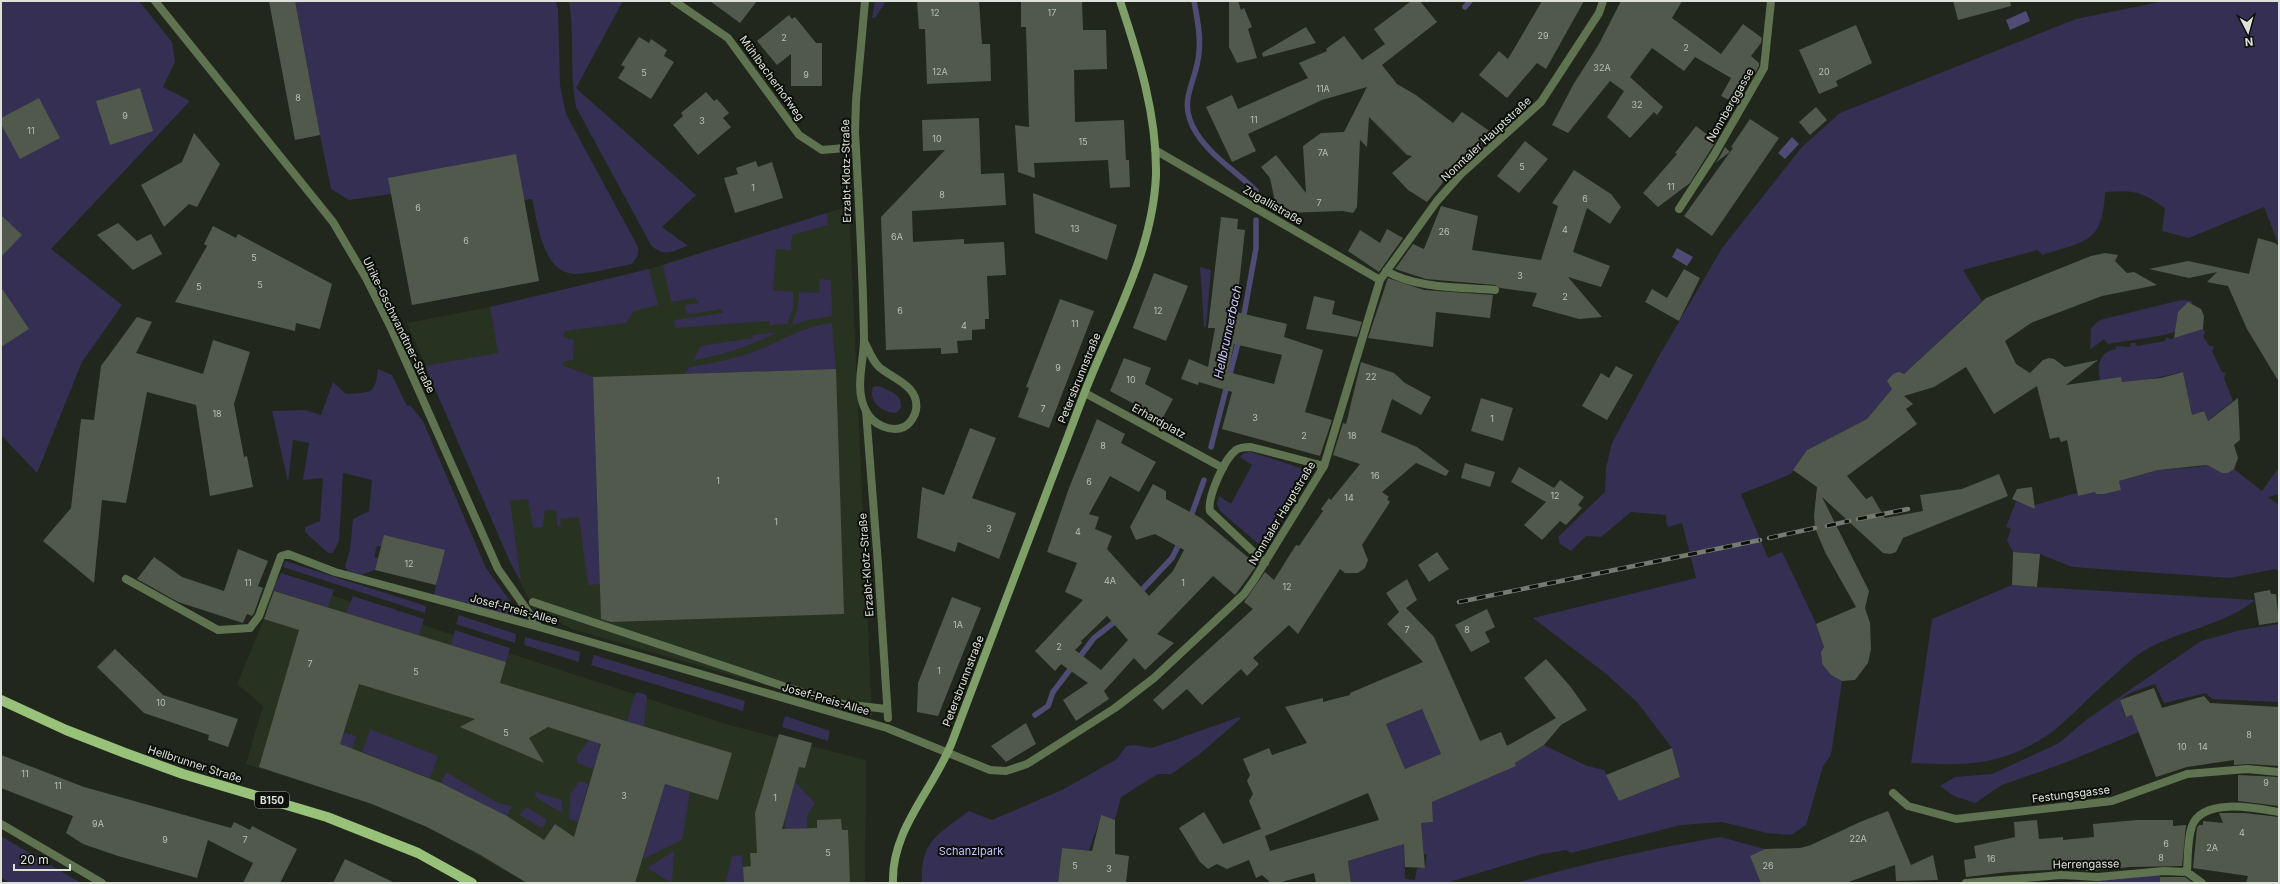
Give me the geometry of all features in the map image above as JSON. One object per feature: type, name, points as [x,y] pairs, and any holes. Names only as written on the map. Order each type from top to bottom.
[{"type":"main road","name":"Petersbrunnstraße","points":[[948,753],[1085,393],[1130,284],[1144,242],[1156,177],[1154,125],[1146,84],[1120,1]]},
{"type":"main road","name":"Hellbrunner Straße","points":[[1,700],[66,730],[183,774],[327,817],[418,853],[472,883]]},
{"type":"main road","points":[[893,883],[895,853],[911,818],[948,753]]},
{"type":"street","name":"Ulrike-Gschwandtner-Straße","points":[[155,1],[333,222],[366,278],[391,328],[498,569],[538,627]]},
{"type":"street","name":"Mühlbacherhofweg","points":[[674,1],[728,38],[799,135],[822,150],[856,146]]},
{"type":"street","name":"Erzabt-Klotz-Straße","points":[[865,1],[856,101],[856,146],[864,341],[860,386],[866,411],[878,564],[887,714]]},
{"type":"street","name":"Nonntaler Hauptstraße","points":[[948,753],[998,772],[1027,764],[1115,708],[1154,678],[1244,594],[1265,563],[1324,466],[1380,280],[1437,201],[1461,174],[1541,102],[1599,13],[1603,1]]},
{"type":"street","name":"Nonnberggasse","points":[[1679,209],[1714,155],[1764,68],[1771,1]]},
{"type":"street","name":"Zugallistraße","points":[[1155,150],[1380,280]]},
{"type":"street","points":[[1386,271],[1402,280],[1443,286],[1495,290]]},
{"type":"street","name":"Erzabt-Klotz-Straße","points":[[864,341],[878,366],[910,389],[915,400],[916,408],[915,416],[906,426],[898,429],[889,429],[879,424],[866,411]]},
{"type":"street","name":"Erhardplatz","points":[[1085,393],[1223,468]]},
{"type":"street","points":[[1265,563],[1210,511],[1209,501],[1223,468],[1234,451],[1251,447],[1324,466]]},
{"type":"street","name":"Josef-Preis-Allee","points":[[126,579],[218,630],[250,628],[260,616],[281,556],[288,554],[335,572],[538,627],[887,728],[948,753]]},
{"type":"street","name":"Josef-Preis-Allee","points":[[533,602],[792,689],[843,704],[887,714]]},
{"type":"street","name":"Festungsgasse","points":[[1893,793],[1908,806],[1956,819],[2112,801],[2187,774],[2247,770],[2279,772]]},
{"type":"street","points":[[2202,883],[2187,872],[2191,827],[2197,818],[2204,812],[2232,807],[2255,807],[2279,812]]},
{"type":"street","points":[[1,824],[102,883]]},
{"type":"street","name":"Herrengasse","points":[[1966,883],[2061,875],[2098,877],[2164,871],[2187,872]]},
{"type":"shaded area","points":[[2026,11],[2030,21],[2010,30],[2006,20]]},
{"type":"shaded area","points":[[1792,137],[1799,144],[1785,159],[1778,153]]},
{"type":"shaded area","points":[[849,206],[872,716],[572,629],[534,609],[511,564],[407,323],[490,307],[649,269]]},
{"type":"shaded area","points":[[1677,248],[1693,257],[1687,266],[1672,257]]},
{"type":"shaded area","points":[[279,578],[729,725],[866,760],[865,883],[527,883],[427,827],[372,804],[246,764],[263,706],[237,684],[264,619],[272,590]]},
{"type":"green space","points":[[1,1],[139,1],[172,42],[175,62],[163,87],[190,101],[51,249],[122,305],[82,362],[37,473],[1,435]]},
{"type":"green space","points":[[269,1],[556,1],[558,10],[560,85],[566,114],[638,247],[638,254],[635,260],[632,264],[587,273],[574,274],[563,271],[555,265],[548,256],[543,245],[532,199],[524,200],[539,281],[412,305],[391,194],[349,200],[331,189],[320,135],[295,140]]},
{"type":"green space","points":[[569,1],[623,1],[576,88],[696,195],[662,227],[688,246],[673,251],[664,252],[651,245],[576,107],[573,81],[572,27]]},
{"type":"green space","points":[[875,1],[886,1],[876,17],[872,18]]},
{"type":"green space","points":[[2164,1],[2279,1],[2279,246],[2264,207],[2189,238],[2162,231],[2165,208],[2149,198],[2136,193],[2123,191],[2105,192],[2100,222],[2096,231],[2089,238],[2080,243],[2042,255],[2038,250],[1963,270],[1982,301],[1904,374],[1897,373],[1892,376],[1890,379],[1890,385],[1892,389],[1867,419],[1807,450],[1791,474],[1741,494],[1768,558],[1782,552],[1785,558],[1815,621],[1824,647],[1821,653],[1822,663],[1828,671],[1842,681],[1831,755],[1823,766],[1806,825],[1791,835],[1767,833],[1722,822],[1681,825],[1571,853],[1566,850],[1542,854],[1446,883],[1351,883],[1348,861],[1395,847],[1388,822],[1404,827],[1405,879],[1415,880],[1417,868],[1425,868],[1427,854],[1424,854],[1421,823],[1433,822],[1432,802],[1515,763],[1544,745],[1587,766],[1604,770],[1619,801],[1680,777],[1672,748],[1637,702],[1605,673],[1533,618],[1696,578],[1682,523],[1668,527],[1666,515],[1631,512],[1601,537],[1586,536],[1571,551],[1560,544],[1558,537],[1605,492],[1606,468],[1612,443],[1659,356],[1722,248],[1802,147],[1840,113],[2076,19]]},
{"type":"green space","points":[[827,213],[828,225],[792,235],[791,250],[776,249],[773,290],[793,292],[793,309],[787,324],[770,325],[769,321],[675,328],[674,320],[723,313],[721,309],[692,314],[686,313],[685,305],[699,303],[695,298],[671,302],[663,265]]},
{"type":"green space","points":[[1200,267],[1211,270],[1206,327],[1204,327]]},
{"type":"green space","points":[[649,269],[658,305],[634,311],[626,323],[565,331],[563,337],[574,340],[573,360],[563,362],[564,366],[593,377],[600,584],[588,585],[579,517],[560,519],[561,526],[557,526],[556,510],[545,510],[543,527],[533,528],[528,499],[510,501],[521,581],[511,564],[425,366],[498,353],[490,307]]},
{"type":"green space","points":[[820,279],[831,280],[832,316],[808,320],[792,325],[797,310],[799,292],[819,293]]},
{"type":"green space","points":[[2181,300],[2191,301],[2193,304],[2184,307],[2179,312],[2178,320],[2181,330],[2164,335],[2108,344],[2104,339],[2090,350],[2091,328],[2100,320]]},
{"type":"green space","points":[[832,323],[836,369],[685,374],[689,367],[741,356],[802,330]]},
{"type":"green space","points":[[2198,329],[2203,329],[2205,332],[2203,336],[2209,346],[2213,346],[2214,348],[2212,351],[2222,372],[2226,373],[2224,378],[2233,401],[2207,421],[2204,411],[2192,415],[2183,372],[2123,385],[2121,377],[2100,381],[2100,361],[2105,354],[2116,349],[2116,346],[2130,347],[2131,343],[2136,343],[2137,346],[2165,341],[2166,337],[2171,339]]},
{"type":"green space","points":[[778,332],[737,349],[693,360],[701,346],[753,338],[753,335]]},
{"type":"green space","points":[[378,369],[392,375],[407,406],[410,405],[423,421],[486,568],[515,608],[514,616],[434,595],[444,551],[377,546],[374,557],[378,558],[375,570],[361,575],[348,572],[345,566],[350,550],[353,519],[369,511],[372,480],[343,473],[339,541],[333,553],[328,553],[305,532],[305,527],[320,521],[323,478],[303,480],[309,443],[293,440],[288,482],[272,411],[306,410],[321,415],[333,382],[346,394],[370,391],[375,384]]},
{"type":"green space","points":[[880,386],[895,394],[900,399],[901,408],[896,413],[886,411],[874,401],[872,392],[873,387]]},
{"type":"green space","points":[[1251,452],[1310,471],[1261,546],[1220,511],[1217,504],[1219,496],[1231,504],[1252,465],[1240,457],[1244,453]]},
{"type":"green space","points":[[2212,464],[2219,472],[2225,473],[2234,469],[2262,491],[2279,467],[2279,494],[2268,497],[2279,505],[2279,571],[2275,569],[2230,578],[2072,567],[2040,554],[2013,552],[2007,540],[2011,529],[2006,527],[2016,501],[2029,506],[2076,493],[2078,496],[2095,492],[2096,494],[2121,490],[2119,481],[2158,470],[2198,467]]},
{"type":"green space","points":[[285,561],[426,606],[425,613],[283,567]]},
{"type":"green space","points":[[281,573],[334,590],[328,607],[272,590]]},
{"type":"green space","points":[[2012,585],[2255,600],[2231,615],[2158,643],[2145,650],[2129,662],[2052,732],[2018,752],[2001,758],[1968,763],[1911,763],[1932,619]]},
{"type":"green space","points":[[353,596],[424,619],[419,635],[346,613]]},
{"type":"green space","points":[[459,615],[516,634],[515,643],[456,624]]},
{"type":"green space","points":[[2279,624],[2279,702],[2212,699],[2206,693],[2164,703],[2155,684],[2130,693],[2120,700],[2125,717],[2133,715],[2139,732],[2067,762],[2002,785],[1975,803],[1954,796],[1940,786],[1955,777],[1992,774],[2059,743],[2086,720],[2201,641],[2241,630]]},
{"type":"green space","points":[[455,630],[510,648],[506,662],[451,645]]},
{"type":"green space","points":[[525,637],[580,652],[579,662],[524,645]]},
{"type":"green space","points":[[594,655],[745,701],[743,711],[591,665]]},
{"type":"green space","points":[[636,692],[647,695],[644,727],[627,721]]},
{"type":"green space","points":[[1422,709],[1441,754],[1405,769],[1386,724]]},
{"type":"green space","points":[[285,715],[356,736],[352,749],[282,727]]},
{"type":"green space","points":[[785,716],[830,731],[828,741],[782,727]]},
{"type":"green space","name":"Schanzlpark","points":[[1239,717],[1240,719],[1201,753],[1171,774],[1158,774],[1121,797],[1115,820],[1101,816],[1089,851],[1062,848],[1058,883],[922,883],[924,857],[933,840],[969,811],[992,820],[1062,790],[1117,759],[1126,746],[1135,745],[1152,748]]},
{"type":"green space","points":[[370,729],[438,756],[430,778],[362,752]]},
{"type":"green space","points":[[589,740],[599,743],[598,756],[593,769],[577,763],[577,756]]},
{"type":"green space","points":[[446,772],[498,803],[512,806],[507,816],[441,783]]},
{"type":"green space","points":[[580,781],[588,784],[579,822],[569,819],[570,794]]},
{"type":"green space","points":[[795,782],[815,803],[807,816],[807,831],[785,829],[785,818]]},
{"type":"green space","points":[[665,784],[690,792],[682,840],[643,859]]},
{"type":"green space","points":[[536,792],[562,800],[562,813],[535,797]]},
{"type":"green space","points":[[527,807],[547,820],[542,828],[519,815]]},
{"type":"green space","points":[[1,836],[81,883],[9,883],[1,877]]},
{"type":"green space","points":[[1720,837],[1765,849],[1751,856],[1761,883],[1517,883],[1618,857]]},
{"type":"green space","points":[[674,851],[672,883],[647,868]]},
{"type":"green space","points":[[742,855],[744,883],[726,883],[732,856]]},
{"type":"green space","points":[[2160,875],[2161,883],[2055,883]]},
{"type":"building","points":[[269,1],[295,1],[320,135],[295,140]]},
{"type":"building","points":[[710,1],[757,1],[740,23]]},
{"type":"building","points":[[917,1],[979,1],[982,44],[990,44],[991,81],[927,84],[925,29],[919,29]]},
{"type":"building","points":[[1021,1],[1082,1],[1083,30],[1106,30],[1107,69],[1074,70],[1075,122],[1124,120],[1126,160],[1129,160],[1130,187],[1110,188],[1108,160],[1034,163],[1035,178],[1018,172],[1015,125],[1029,127],[1026,27],[1021,27]]},
{"type":"building","points":[[1229,1],[1238,1],[1241,10],[1244,8],[1252,27],[1248,29],[1257,58],[1237,63],[1229,47]]},
{"type":"building","points":[[1411,1],[1420,1],[1437,22],[1382,65],[1397,84],[1416,95],[1453,123],[1462,112],[1491,132],[1472,157],[1462,166],[1459,163],[1427,202],[1408,190],[1392,173],[1412,156],[1407,155],[1369,117],[1367,147],[1360,140],[1357,207],[1353,213],[1343,211],[1285,213],[1276,207],[1270,178],[1261,167],[1276,155],[1306,193],[1303,146],[1321,133],[1344,132],[1367,87],[1322,100],[1248,134],[1256,151],[1232,162],[1206,107],[1232,95],[1238,109],[1308,78],[1299,63],[1327,51],[1326,49],[1344,36],[1362,60],[1385,44],[1374,29]]},
{"type":"building","points":[[1542,1],[1584,1],[1546,69],[1537,63],[1507,98],[1479,75],[1499,51],[1508,59]]},
{"type":"building","points":[[1621,1],[1682,1],[1672,18],[1721,54],[1743,24],[1762,38],[1761,43],[1751,56],[1759,63],[1759,66],[1737,104],[1721,96],[1731,78],[1695,57],[1684,71],[1652,48],[1630,77],[1663,107],[1657,115],[1654,112],[1630,138],[1607,117],[1624,91],[1610,81],[1568,133],[1552,125],[1573,85],[1599,44]]},
{"type":"building","points":[[1953,1],[2010,1],[2011,6],[1958,20]]},
{"type":"building","points":[[789,15],[792,19],[795,17],[816,43],[822,43],[822,86],[791,86],[791,54],[777,65],[757,41]]},
{"type":"building","points":[[1856,25],[1872,63],[1836,81],[1838,86],[1819,94],[1799,50]]},
{"type":"building","points":[[1306,27],[1316,43],[1263,57],[1262,53]]},
{"type":"building","points":[[639,37],[649,43],[651,39],[667,50],[664,56],[674,62],[651,99],[618,78],[625,67],[621,65]]},
{"type":"building","points":[[140,88],[153,131],[110,145],[96,101]]},
{"type":"building","points":[[706,92],[714,101],[717,99],[729,113],[723,118],[731,127],[698,155],[673,125],[683,116],[681,113]]},
{"type":"building","points":[[39,98],[60,138],[20,159],[1,124],[1,118]]},
{"type":"building","points":[[1816,107],[1827,120],[1810,135],[1799,122]]},
{"type":"building","points":[[979,118],[981,174],[1004,173],[1006,205],[912,211],[913,242],[964,239],[964,244],[1004,242],[1006,275],[987,276],[989,319],[985,319],[985,329],[972,330],[972,340],[957,341],[958,353],[941,354],[941,348],[886,350],[881,217],[945,150],[923,151],[922,120]]},
{"type":"building","points":[[1750,119],[1779,138],[1712,236],[1684,216],[1733,148],[1731,147]]},
{"type":"building","points":[[1696,126],[1716,141],[1690,183],[1658,207],[1643,193],[1677,154],[1675,153]]},
{"type":"building","points":[[194,133],[220,164],[197,207],[189,204],[164,227],[141,185],[182,162]]},
{"type":"building","points":[[1525,141],[1548,159],[1519,193],[1497,176]]},
{"type":"building","points":[[1725,147],[1730,152],[1715,163],[1719,158]]},
{"type":"building","points":[[516,154],[539,281],[412,305],[388,178]]},
{"type":"building","points":[[756,161],[758,167],[772,162],[783,198],[735,213],[724,178],[738,174],[736,168]]},
{"type":"building","points":[[1574,170],[1611,194],[1621,207],[1610,224],[1587,208],[1573,252],[1610,266],[1601,287],[1568,277],[1602,317],[1579,319],[1532,306],[1537,293],[1500,288],[1495,285],[1426,279],[1395,269],[1413,244],[1424,249],[1441,206],[1478,216],[1472,250],[1541,260],[1558,206],[1552,203]]},
{"type":"building","points":[[1033,193],[1117,225],[1107,260],[1035,233]]},
{"type":"building","points":[[1,215],[22,235],[1,257]]},
{"type":"building","points":[[1221,217],[1238,219],[1237,229],[1245,230],[1236,312],[1287,324],[1284,337],[1323,350],[1305,412],[1332,420],[1320,456],[1222,429],[1232,392],[1199,382],[1198,385],[1181,379],[1189,359],[1208,367],[1215,328],[1208,328]],"holes":[[[1234,344],[1282,355],[1274,384],[1228,372]]]},
{"type":"building","points":[[118,223],[137,241],[151,234],[162,254],[133,270],[97,235]]},
{"type":"building","points":[[213,226],[236,238],[238,234],[332,284],[320,329],[296,323],[295,331],[175,302],[207,246],[204,244]]},
{"type":"building","points":[[1387,229],[1403,238],[1379,272],[1348,251],[1360,230],[1380,243]]},
{"type":"building","points":[[2258,238],[2275,243],[2279,246],[2279,382],[2247,329],[2228,286],[2207,282],[2217,272],[2189,278],[2149,269],[2188,261],[2249,274]]},
{"type":"building","points":[[2105,253],[2118,255],[2115,261],[2127,273],[2134,272],[2157,285],[2102,296],[2031,323],[2005,341],[2016,364],[2030,373],[2043,360],[2049,358],[2054,359],[2065,367],[2098,360],[2066,385],[2121,377],[2122,382],[2161,378],[2183,372],[2192,415],[2204,411],[2208,421],[2238,398],[2240,440],[2234,445],[2238,458],[2234,469],[2228,473],[2222,473],[2207,465],[2158,470],[2119,481],[2121,490],[2104,494],[2096,494],[2095,492],[2078,496],[2067,440],[2061,442],[2059,437],[2050,439],[2037,386],[1994,414],[1966,367],[1934,387],[1904,396],[1913,404],[1906,409],[1917,424],[1847,476],[1866,499],[1872,496],[1885,518],[1923,511],[1920,495],[1962,489],[1999,474],[2008,496],[1903,538],[1896,552],[1890,554],[1883,553],[1822,497],[1869,591],[1865,608],[1870,623],[1871,649],[1868,663],[1855,680],[1842,681],[1831,675],[1822,664],[1821,652],[1824,647],[1816,624],[1856,607],[1825,552],[1815,528],[1814,516],[1817,487],[1793,470],[1807,450],[1867,419],[1892,389],[1887,381],[1893,374],[1899,372],[1904,374],[1986,298],[2091,256]]},
{"type":"building","points":[[1684,269],[1700,278],[1679,321],[1645,302],[1652,289],[1667,298]]},
{"type":"building","points":[[1154,273],[1188,286],[1166,341],[1133,328]]},
{"type":"building","points":[[1388,278],[1424,290],[1493,295],[1490,318],[1436,312],[1433,347],[1368,338]]},
{"type":"building","points":[[1,287],[29,329],[1,347]]},
{"type":"building","points":[[1314,296],[1335,301],[1332,314],[1362,322],[1357,337],[1306,329]]},
{"type":"building","points":[[1060,299],[1094,311],[1049,428],[1018,417],[1029,388],[1026,387]]},
{"type":"building","points":[[2188,302],[2201,309],[2204,316],[2203,329],[2174,338],[2178,312]]},
{"type":"building","points":[[137,317],[152,322],[136,353],[203,374],[213,340],[250,352],[234,404],[244,457],[247,456],[253,487],[210,496],[196,405],[147,392],[126,503],[102,500],[94,583],[43,541],[71,508],[81,419],[94,420],[101,366]]},
{"type":"building","points":[[1124,358],[1151,368],[1145,384],[1173,399],[1162,419],[1110,391]]},
{"type":"building","points":[[1361,362],[1394,373],[1405,383],[1431,397],[1421,415],[1392,399],[1381,432],[1417,447],[1449,471],[1446,476],[1416,463],[1382,492],[1389,497],[1387,499],[1390,502],[1362,545],[1368,560],[1365,568],[1358,573],[1345,573],[1340,569],[1298,634],[1289,625],[1253,658],[1259,664],[1247,676],[1241,669],[1202,705],[1187,689],[1163,710],[1153,700],[1253,609],[1244,602],[1265,572],[1274,580],[1296,545],[1299,546],[1323,511],[1321,509],[1329,498],[1331,500],[1360,464],[1333,455],[1343,423],[1346,424]]},
{"type":"building","points":[[1616,366],[1633,375],[1607,420],[1582,406],[1601,373],[1609,378]]},
{"type":"building","points":[[836,369],[844,614],[611,622],[601,619],[593,377]]},
{"type":"building","points":[[1481,398],[1513,408],[1503,441],[1471,431]]},
{"type":"building","points":[[1097,419],[1125,434],[1121,443],[1156,462],[1139,492],[1110,476],[1089,514],[1099,517],[1095,529],[1112,536],[1107,549],[1149,596],[1173,571],[1184,550],[1155,534],[1136,540],[1130,527],[1153,484],[1166,491],[1166,499],[1201,518],[1257,565],[1235,595],[1213,576],[1157,634],[1174,643],[1145,670],[1134,658],[1104,691],[1109,699],[1076,721],[1063,700],[1088,683],[1061,664],[1055,671],[1035,651],[1083,600],[1065,592],[1077,563],[1047,552],[1069,488]],"holes":[[[1107,616],[1128,640],[1101,670],[1075,650],[1082,643],[1081,641]]]},
{"type":"building","points":[[970,428],[996,438],[972,498],[1016,513],[999,559],[958,542],[955,552],[917,538],[922,487],[944,495]]},
{"type":"building","points":[[1465,463],[1495,472],[1490,487],[1461,478]]},
{"type":"building","points":[[1519,467],[1554,488],[1560,480],[1584,497],[1578,505],[1582,508],[1566,525],[1560,521],[1542,540],[1524,525],[1546,502],[1511,482]]},
{"type":"building","points":[[2032,487],[2035,509],[2012,499],[2017,489]]},
{"type":"building","points":[[384,535],[445,550],[436,585],[375,570]]},
{"type":"building","points":[[238,549],[268,561],[258,586],[263,588],[254,613],[252,616],[247,614],[243,623],[178,602],[137,579],[154,557],[182,577],[224,591]]},
{"type":"building","points":[[1437,552],[1449,569],[1429,582],[1418,565]]},
{"type":"building","points":[[2013,552],[2040,554],[2037,587],[2012,585]]},
{"type":"building","points":[[1407,579],[1417,600],[1406,608],[1434,637],[1480,741],[1501,732],[1507,746],[1556,718],[1524,678],[1546,659],[1570,686],[1587,710],[1561,725],[1544,745],[1515,763],[1516,766],[1432,802],[1433,822],[1421,823],[1425,868],[1405,867],[1404,844],[1348,861],[1351,883],[1316,883],[1314,873],[1278,883],[1271,883],[1262,875],[1256,878],[1249,860],[1227,869],[1217,864],[1208,869],[1200,862],[1179,828],[1204,812],[1223,844],[1261,829],[1249,801],[1253,794],[1247,781],[1250,775],[1243,759],[1269,748],[1272,755],[1307,743],[1285,707],[1323,698],[1323,702],[1350,695],[1350,693],[1423,662],[1387,624],[1399,612],[1386,593]],"holes":[[[1422,709],[1441,754],[1405,769],[1386,724]],[[1368,793],[1379,820],[1270,851],[1265,836]]]},
{"type":"building","points":[[2270,590],[2271,594],[2276,594],[2279,622],[2259,625],[2254,593]]},
{"type":"building","points":[[274,591],[506,662],[500,683],[732,753],[718,800],[665,784],[635,883],[527,883],[479,854],[427,827],[372,804],[259,767],[299,630],[264,619]],"holes":[[[359,684],[475,719],[460,727],[544,763],[529,738],[548,727],[601,744],[574,837],[555,824],[544,840],[507,816],[441,783],[340,744]]]},
{"type":"building","points":[[952,597],[981,608],[938,716],[917,712],[918,683]]},
{"type":"building","points":[[1487,609],[1495,627],[1485,632],[1490,642],[1471,652],[1455,625]]},
{"type":"building","points":[[115,649],[163,695],[238,719],[228,747],[208,740],[209,735],[144,713],[97,667]]},
{"type":"building","points":[[2154,688],[2162,708],[2204,696],[2210,703],[2279,707],[2279,766],[2248,764],[2234,765],[2234,760],[2187,767],[2156,777],[2132,715],[2126,717],[2120,700]]},
{"type":"building","points":[[1026,723],[1036,744],[1006,762],[991,746]]},
{"type":"building","points":[[779,734],[812,743],[805,768],[799,767],[782,829],[817,828],[817,820],[841,819],[842,830],[848,830],[850,883],[744,883],[743,867],[751,866],[750,853],[757,853],[755,813]]},
{"type":"building","points":[[1672,748],[1680,777],[1619,801],[1606,775]]},
{"type":"building","points":[[1,755],[84,787],[231,828],[234,822],[250,830],[252,826],[297,849],[280,883],[243,883],[253,863],[208,840],[197,878],[118,856],[83,844],[66,833],[73,816],[1,788]]},
{"type":"building","points":[[2238,775],[2279,777],[2279,806],[2238,801]]},
{"type":"building","points":[[1888,811],[1911,865],[1933,855],[1938,880],[1896,881],[1895,865],[1846,883],[1761,883],[1750,856],[1765,849],[1800,848],[1811,845],[1860,822]]},
{"type":"building","points":[[2219,813],[2244,813],[2279,817],[2279,883],[2246,883],[2248,876],[2193,868],[2197,828],[2199,825],[2203,825],[2203,821],[2223,823]]},
{"type":"building","points":[[1101,815],[1115,820],[1115,854],[1129,856],[1126,883],[1058,883],[1062,848],[1092,851]]},
{"type":"building","points":[[2037,820],[2039,839],[2063,837],[2063,840],[2094,837],[2093,824],[2137,820],[2173,820],[2173,826],[2186,825],[2182,866],[2130,867],[2090,871],[2086,871],[2086,868],[2008,872],[1966,877],[1964,860],[1976,858],[1974,846],[2015,837],[2014,822]]},
{"type":"building","points":[[345,859],[395,883],[333,883]]},
{"type":"building","points":[[2160,877],[2185,877],[2193,883],[2160,883]]},
{"type":"waterway","name":"Hellbrunnerbach","points":[[1194,1],[1198,26],[1199,46],[1197,63],[1187,102],[1191,122],[1197,134],[1210,150],[1256,191]]},
{"type":"waterway","points":[[1465,7],[1470,1]]},
{"type":"waterway","name":"Hellbrunnerbach","points":[[1243,320],[1256,248],[1256,220]]},
{"type":"waterway","name":"Hellbrunnerbach","points":[[1211,447],[1239,339]]},
{"type":"waterway","name":"Hellbrunnerbach","points":[[1190,519],[1204,480]]},
{"type":"waterway","name":"Hellbrunnerbach","points":[[1138,594],[1172,558],[1181,540]]},
{"type":"waterway","name":"Hellbrunnerbach","points":[[1035,715],[1048,706],[1053,692],[1094,638],[1117,620]]},
{"type":"railway","points":[[1858,519],[1908,509]]},
{"type":"railway","points":[[1827,526],[1849,521]]},
{"type":"railway","points":[[1769,538],[1815,528]]},
{"type":"railway","points":[[1459,602],[1760,540]]}]
